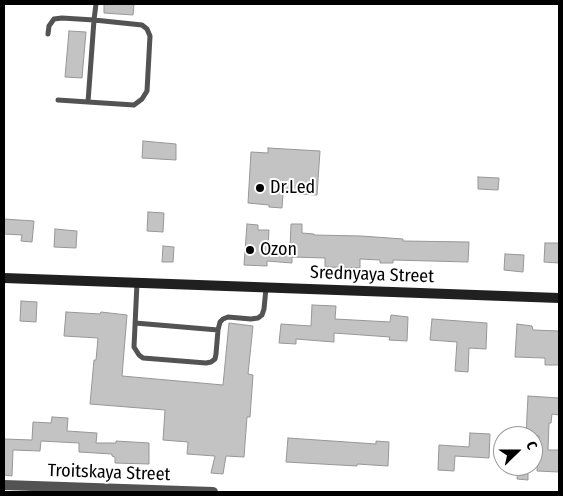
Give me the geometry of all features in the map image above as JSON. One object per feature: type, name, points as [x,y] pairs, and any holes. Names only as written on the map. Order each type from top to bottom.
[{"type":"street","name":"Srednyaya Street","points":[[4,278],[559,298]]},
{"type":"street","name":"Troitskaya Street","points":[[4,485],[213,492]]},
{"type":"lane","points":[[88,102],[96,4]]},
{"type":"lane","points":[[48,34],[49,26],[54,19],[62,18],[142,25],[147,29],[150,36],[146,91],[142,99],[134,105],[58,100]]},
{"type":"lane","points":[[137,283],[134,347],[139,355],[143,358],[206,363],[215,359],[220,322],[228,317],[258,318],[262,315],[264,309],[266,288]]},
{"type":"lane","points":[[135,323],[218,330]]},
{"type":"building","points":[[104,4],[134,4],[133,15],[104,13]]},
{"type":"building","points":[[69,31],[86,32],[82,78],[65,77]]},
{"type":"building","points":[[143,141],[176,144],[176,160],[142,158]]},
{"type":"building","points":[[268,148],[320,151],[317,195],[283,193],[282,208],[248,203],[251,152],[268,153]]},
{"type":"building","points":[[478,177],[499,178],[498,190],[478,189]]},
{"type":"building","points":[[148,212],[164,213],[163,232],[147,231]]},
{"type":"building","points":[[4,219],[34,221],[32,242],[21,241],[22,235],[4,234]]},
{"type":"building","points":[[247,224],[258,225],[258,230],[269,230],[268,246],[290,248],[291,224],[302,224],[302,233],[314,235],[361,236],[403,239],[403,241],[469,242],[468,262],[393,260],[393,263],[380,263],[380,260],[360,259],[360,268],[325,267],[325,258],[292,257],[292,263],[267,261],[267,266],[244,265]]},
{"type":"building","points":[[55,229],[77,231],[76,248],[54,247]]},
{"type":"building","points":[[545,243],[559,243],[559,263],[544,262]]},
{"type":"building","points":[[163,246],[174,247],[173,262],[162,262]]},
{"type":"building","points":[[505,254],[524,255],[523,272],[504,270]]},
{"type":"building","points":[[21,301],[37,302],[36,322],[20,321]]},
{"type":"building","points":[[312,305],[336,306],[335,319],[390,322],[391,315],[408,317],[407,341],[389,340],[390,337],[334,333],[334,342],[296,339],[296,344],[279,343],[281,324],[311,326]]},
{"type":"building","points":[[66,312],[100,314],[101,312],[127,315],[122,376],[223,385],[229,323],[253,326],[248,374],[253,375],[250,417],[247,417],[244,457],[226,456],[223,474],[211,473],[215,456],[187,454],[188,442],[163,440],[165,410],[90,404],[98,338],[64,336]]},
{"type":"building","points":[[432,319],[487,323],[486,349],[469,348],[468,372],[455,371],[457,342],[430,340]]},
{"type":"building","points":[[517,324],[532,326],[533,330],[559,331],[559,365],[545,365],[545,358],[515,357]]},
{"type":"building","points":[[528,396],[559,398],[559,415],[552,414],[551,423],[549,423],[548,450],[559,450],[559,472],[543,471],[543,426],[526,426]]},
{"type":"building","points":[[52,417],[68,418],[67,431],[97,433],[96,443],[116,443],[116,441],[149,443],[149,464],[115,463],[115,457],[112,454],[79,452],[79,443],[41,441],[40,451],[13,450],[12,476],[4,475],[4,439],[32,440],[33,422],[51,423]]},
{"type":"building","points":[[470,433],[490,434],[489,458],[455,456],[454,471],[438,470],[439,445],[469,447]]},
{"type":"building","points":[[288,438],[376,444],[376,441],[389,442],[388,466],[286,462]]},
{"type":"building","points":[[517,476],[528,476],[528,480],[517,479]]},
{"type":"place","name":"Dr.Led","points":[[260,188]]},
{"type":"place","name":"Ozon","points":[[250,250]]}]
